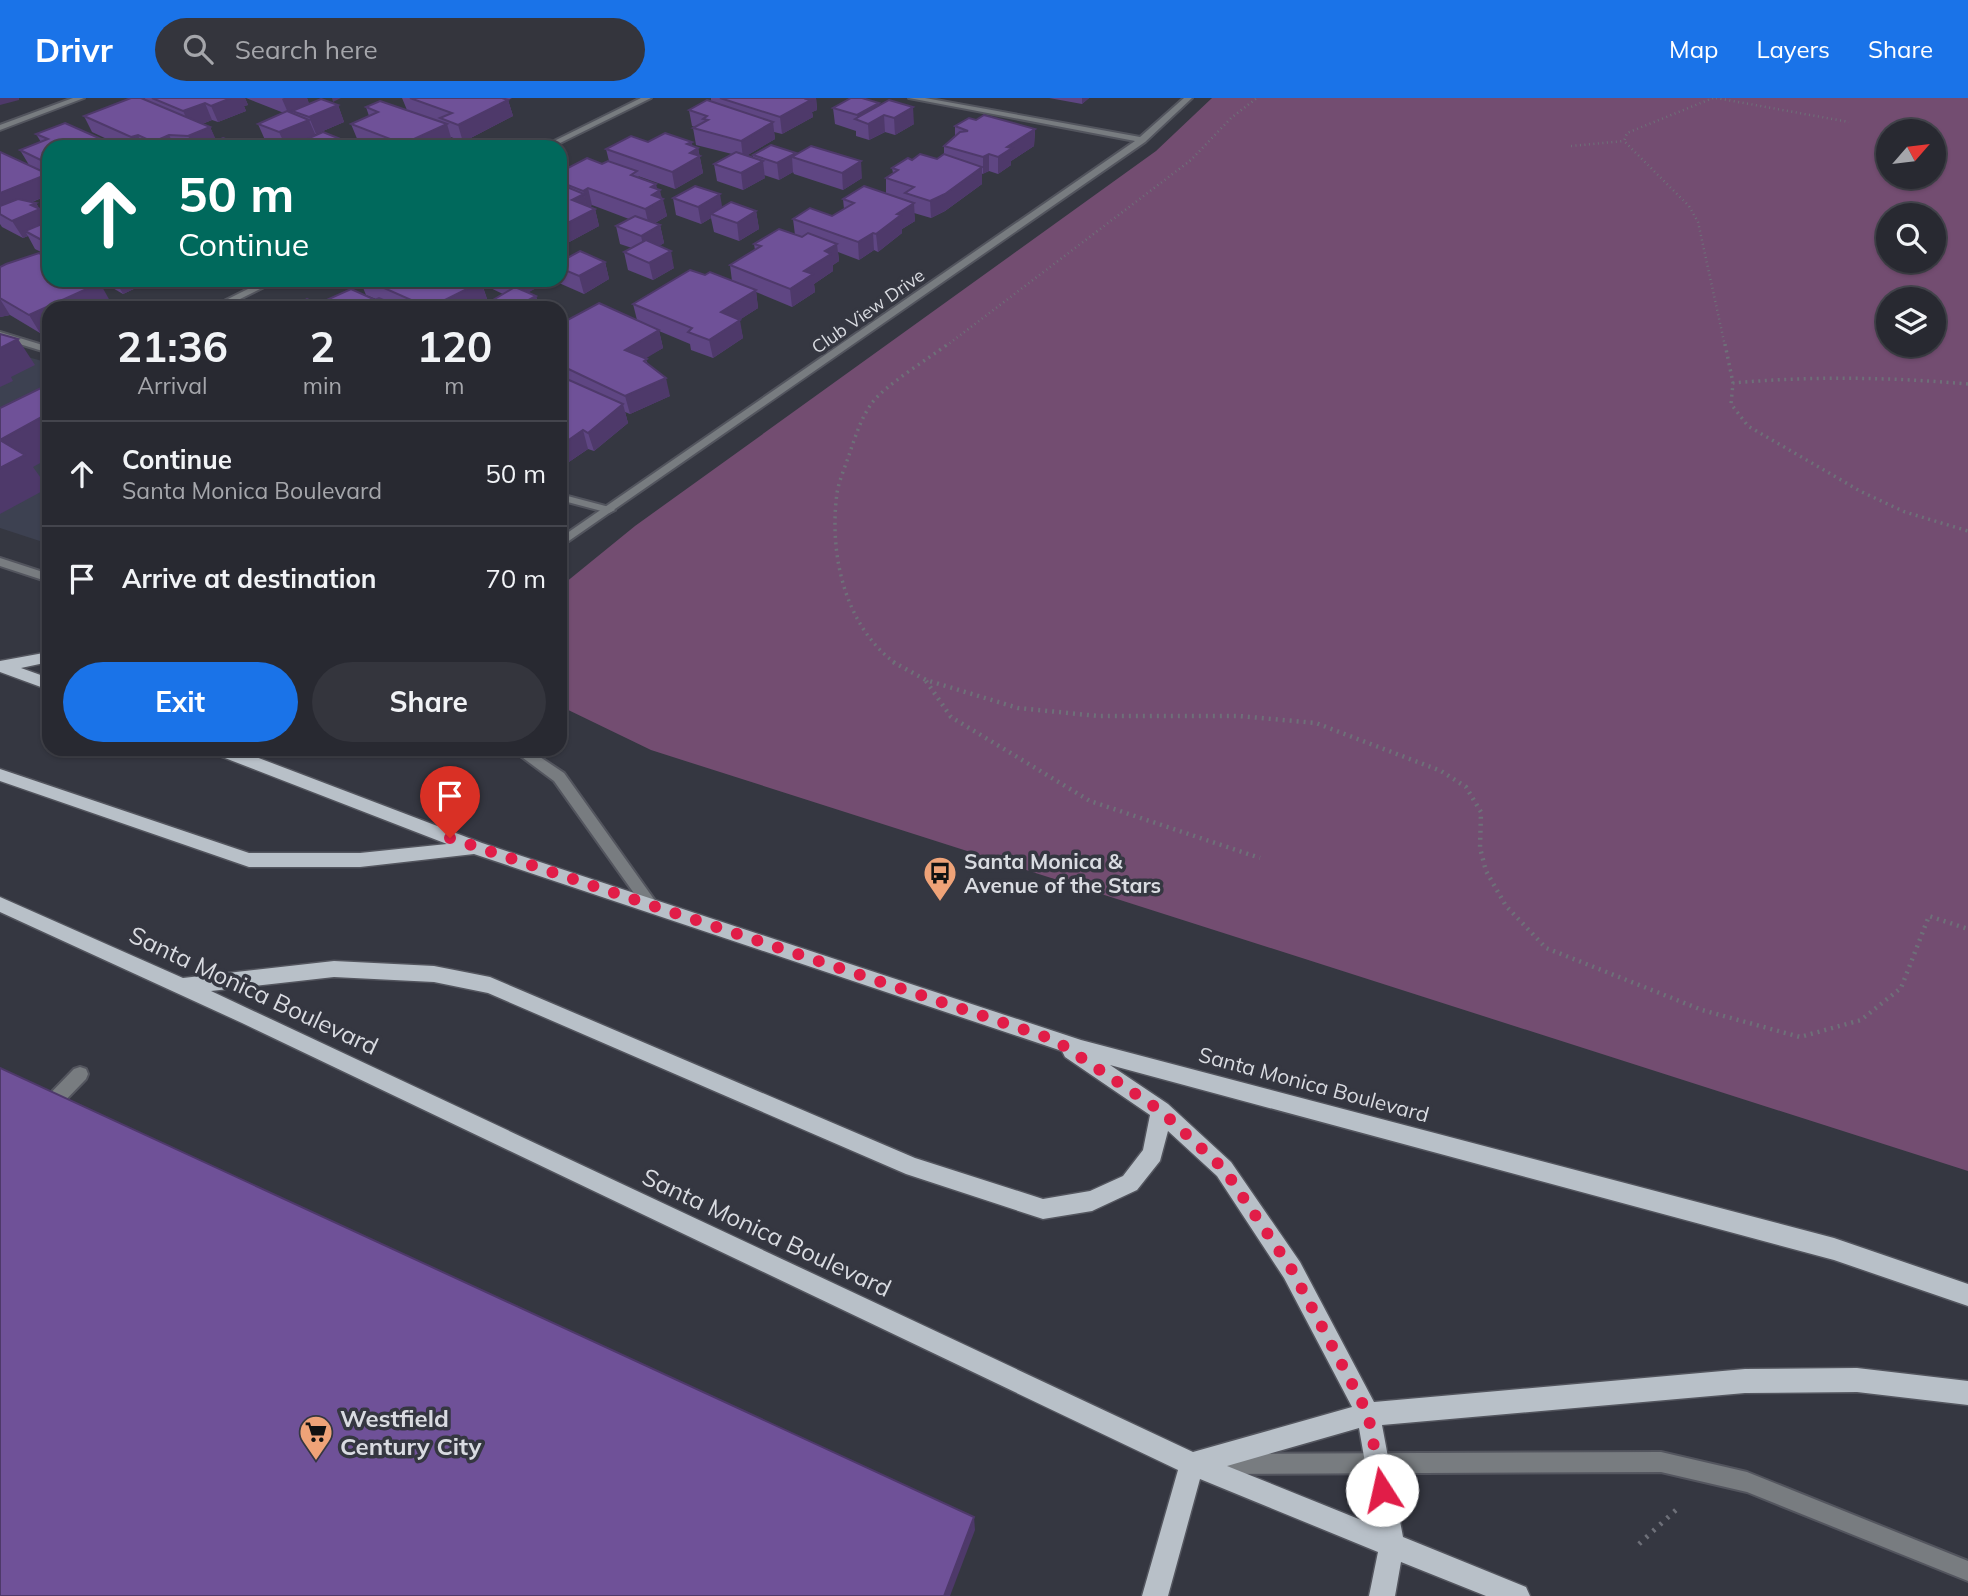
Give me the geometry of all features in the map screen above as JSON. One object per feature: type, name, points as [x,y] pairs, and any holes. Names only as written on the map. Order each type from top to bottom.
[{"type":"main road","points":[[0,665],[42,658]]},
{"type":"main road","points":[[0,665],[42,681]]},
{"type":"main road","name":"Santa Monica Boulevard","points":[[236,756],[476,848],[1055,1040],[1834,1249],[1968,1295]]},
{"type":"main road","points":[[0,775],[249,860],[360,860],[476,848]]},
{"type":"main road","name":"Santa Monica Boulevard","points":[[0,904],[183,986],[1192,1464],[1517,1596]]},
{"type":"main road","points":[[183,986],[334,969],[434,974],[490,985],[913,1167],[1043,1209],[1092,1201],[1130,1183],[1153,1154],[1161,1111]]},
{"type":"main road","points":[[1055,1040],[1161,1111],[1224,1169],[1292,1270],[1368,1414],[1392,1543],[1382,1596]]},
{"type":"main road","points":[[1155,1596],[1192,1464],[1368,1414],[1745,1381],[1857,1380],[1968,1393]]},
{"type":"street","points":[[0,128],[80,98]]},
{"type":"street","points":[[560,140],[647,98]]},
{"type":"street","points":[[914,98],[1142,140]]},
{"type":"street","name":"Club View Drive","points":[[567,538],[1142,140],[1188,98]]},
{"type":"street","points":[[229,301],[258,287]]},
{"type":"street","points":[[0,335],[42,348]]},
{"type":"street","points":[[567,499],[609,510]]},
{"type":"street","points":[[0,562],[42,576]]},
{"type":"street","points":[[528,756],[559,777],[651,906]]},
{"type":"street","points":[[36,1120],[80,1074]]},
{"type":"street","points":[[1192,1464],[1661,1462],[1747,1482],[1968,1571]]},
{"type":"path","points":[[1257,98],[1233,115],[1225,127],[1191,160],[874,400],[863,416],[837,490],[834,527],[838,571],[855,613],[875,644],[893,662],[926,680],[1017,708],[1098,716],[1239,716],[1315,723],[1441,771],[1466,787],[1481,811],[1480,848],[1486,870],[1506,906],[1546,948],[1702,1010],[1800,1037],[1861,1020],[1901,988],[1929,916],[1968,929]]},
{"type":"path","points":[[1624,141],[1627,133],[1715,98],[1849,122]]},
{"type":"path","points":[[1571,146],[1624,141]]},
{"type":"path","points":[[1624,141],[1689,206],[1698,222],[1733,383],[1731,404],[1748,426],[1860,491],[1905,512],[1968,531]]},
{"type":"path","points":[[1733,383],[1808,376],[1894,377],[1968,384]]},
{"type":"path","points":[[926,680],[951,717],[1090,801],[1260,858]]},
{"type":"path","points":[[1640,1544],[1683,1503]]},
{"type":"shaded area","points":[[1212,98],[1968,98],[1968,1171],[651,750],[567,709],[567,581],[635,526],[1156,151]]},
{"type":"shaded area","points":[[0,349],[42,361],[42,542],[0,528]]},
{"type":"building","points":[[131,98],[141,98],[210,127],[188,136],[169,135],[158,140],[149,140],[138,135],[131,137],[84,116]]},
{"type":"building","points":[[152,98],[231,98],[211,106],[205,103],[183,111]]},
{"type":"building","points":[[410,98],[508,100],[458,125],[440,118],[452,113]]},
{"type":"building","points":[[720,98],[807,98],[811,100],[780,117]]},
{"type":"building","points":[[851,98],[879,103],[857,115],[833,108]]},
{"type":"building","points":[[321,99],[338,105],[309,117],[292,111]]},
{"type":"building","points":[[707,100],[773,122],[741,141],[693,128],[708,120],[703,119],[707,116],[689,110]]},
{"type":"building","points":[[889,100],[913,107],[894,118],[884,115],[868,124],[855,119]]},
{"type":"building","points":[[380,101],[447,124],[412,140],[393,140],[351,124],[378,112],[366,107]]},
{"type":"building","points":[[287,111],[309,120],[279,132],[258,124]]},
{"type":"building","points":[[984,115],[1035,129],[1007,147],[1012,148],[998,157],[989,154],[983,157],[944,146],[960,132],[968,131],[955,126],[969,118],[976,120]]},
{"type":"building","points":[[65,123],[103,140],[45,140],[48,139],[36,134]]},
{"type":"building","points":[[323,132],[343,140],[309,140],[307,139]]},
{"type":"building","points":[[665,133],[692,142],[687,144],[698,148],[690,153],[700,156],[672,172],[606,149],[631,136],[648,142]]},
{"type":"building","points":[[42,141],[42,161],[20,150]]},
{"type":"building","points":[[771,145],[796,153],[777,163],[753,155]]},
{"type":"building","points":[[811,146],[861,161],[842,173],[792,157]]},
{"type":"building","points":[[0,152],[42,171],[42,176],[0,193]]},
{"type":"building","points":[[736,152],[763,161],[741,173],[714,164]]},
{"type":"building","points":[[920,154],[937,159],[944,154],[982,167],[945,194],[930,201],[905,193],[914,187],[886,178],[898,170],[892,168]]},
{"type":"building","points":[[587,158],[602,164],[608,161],[637,171],[631,175],[656,184],[651,187],[660,190],[652,195],[663,199],[645,209],[588,188],[583,191],[567,185],[567,168]]},
{"type":"building","points":[[695,186],[720,194],[698,207],[673,198]]},
{"type":"building","points":[[864,186],[914,203],[897,214],[901,215],[876,234],[873,233],[858,242],[793,219],[810,208],[832,216],[854,203],[843,199]]},
{"type":"building","points":[[567,187],[584,194],[572,200],[595,209],[567,223]]},
{"type":"building","points":[[18,199],[36,203],[31,205],[40,209],[12,221],[0,214],[0,206]]},
{"type":"building","points":[[731,202],[756,211],[737,223],[711,214]]},
{"type":"building","points":[[635,216],[660,225],[641,236],[616,226]]},
{"type":"building","points":[[42,224],[42,240],[25,231]]},
{"type":"building","points":[[779,229],[802,237],[808,233],[837,244],[825,251],[831,254],[804,271],[813,274],[790,289],[730,265],[761,246],[754,244]]},
{"type":"building","points":[[646,240],[671,251],[649,263],[624,252]]},
{"type":"building","points":[[580,251],[605,262],[579,276],[567,271],[567,258]]},
{"type":"building","points":[[39,253],[42,254],[42,287],[91,287],[60,301],[42,301],[42,309],[29,315],[0,298],[0,267]]},
{"type":"building","points":[[690,270],[705,275],[710,272],[756,290],[721,312],[740,320],[709,340],[688,332],[692,328],[633,304]]},
{"type":"building","points":[[382,287],[471,287],[443,301],[413,301]]},
{"type":"building","points":[[515,287],[536,296],[527,301],[493,300]]},
{"type":"building","points":[[351,289],[375,300],[379,298],[386,301],[325,301]]},
{"type":"building","points":[[599,303],[659,330],[625,350],[647,359],[644,361],[666,378],[625,396],[567,368],[567,320]]},
{"type":"building","points":[[0,334],[18,339],[0,348]]},
{"type":"building","points":[[567,379],[623,404],[588,433],[583,430],[567,441]]},
{"type":"building","points":[[42,387],[42,417],[0,440],[0,408]]},
{"type":"building","points":[[0,440],[25,455],[0,468]]},
{"type":"building","name":"Westfield Century City","points":[[0,1068],[974,1517],[944,1596],[0,1596]]},
{"type":"place","name":"Santa Monica & Avenue of the Stars","points":[[940,903]]},
{"type":"place","name":"Westfield Century City","points":[[316,1462]]},
{"type":"route","points":[[450,838],[1055,1040],[1161,1111],[1224,1169],[1292,1270],[1368,1414],[1382,1490]]}]
